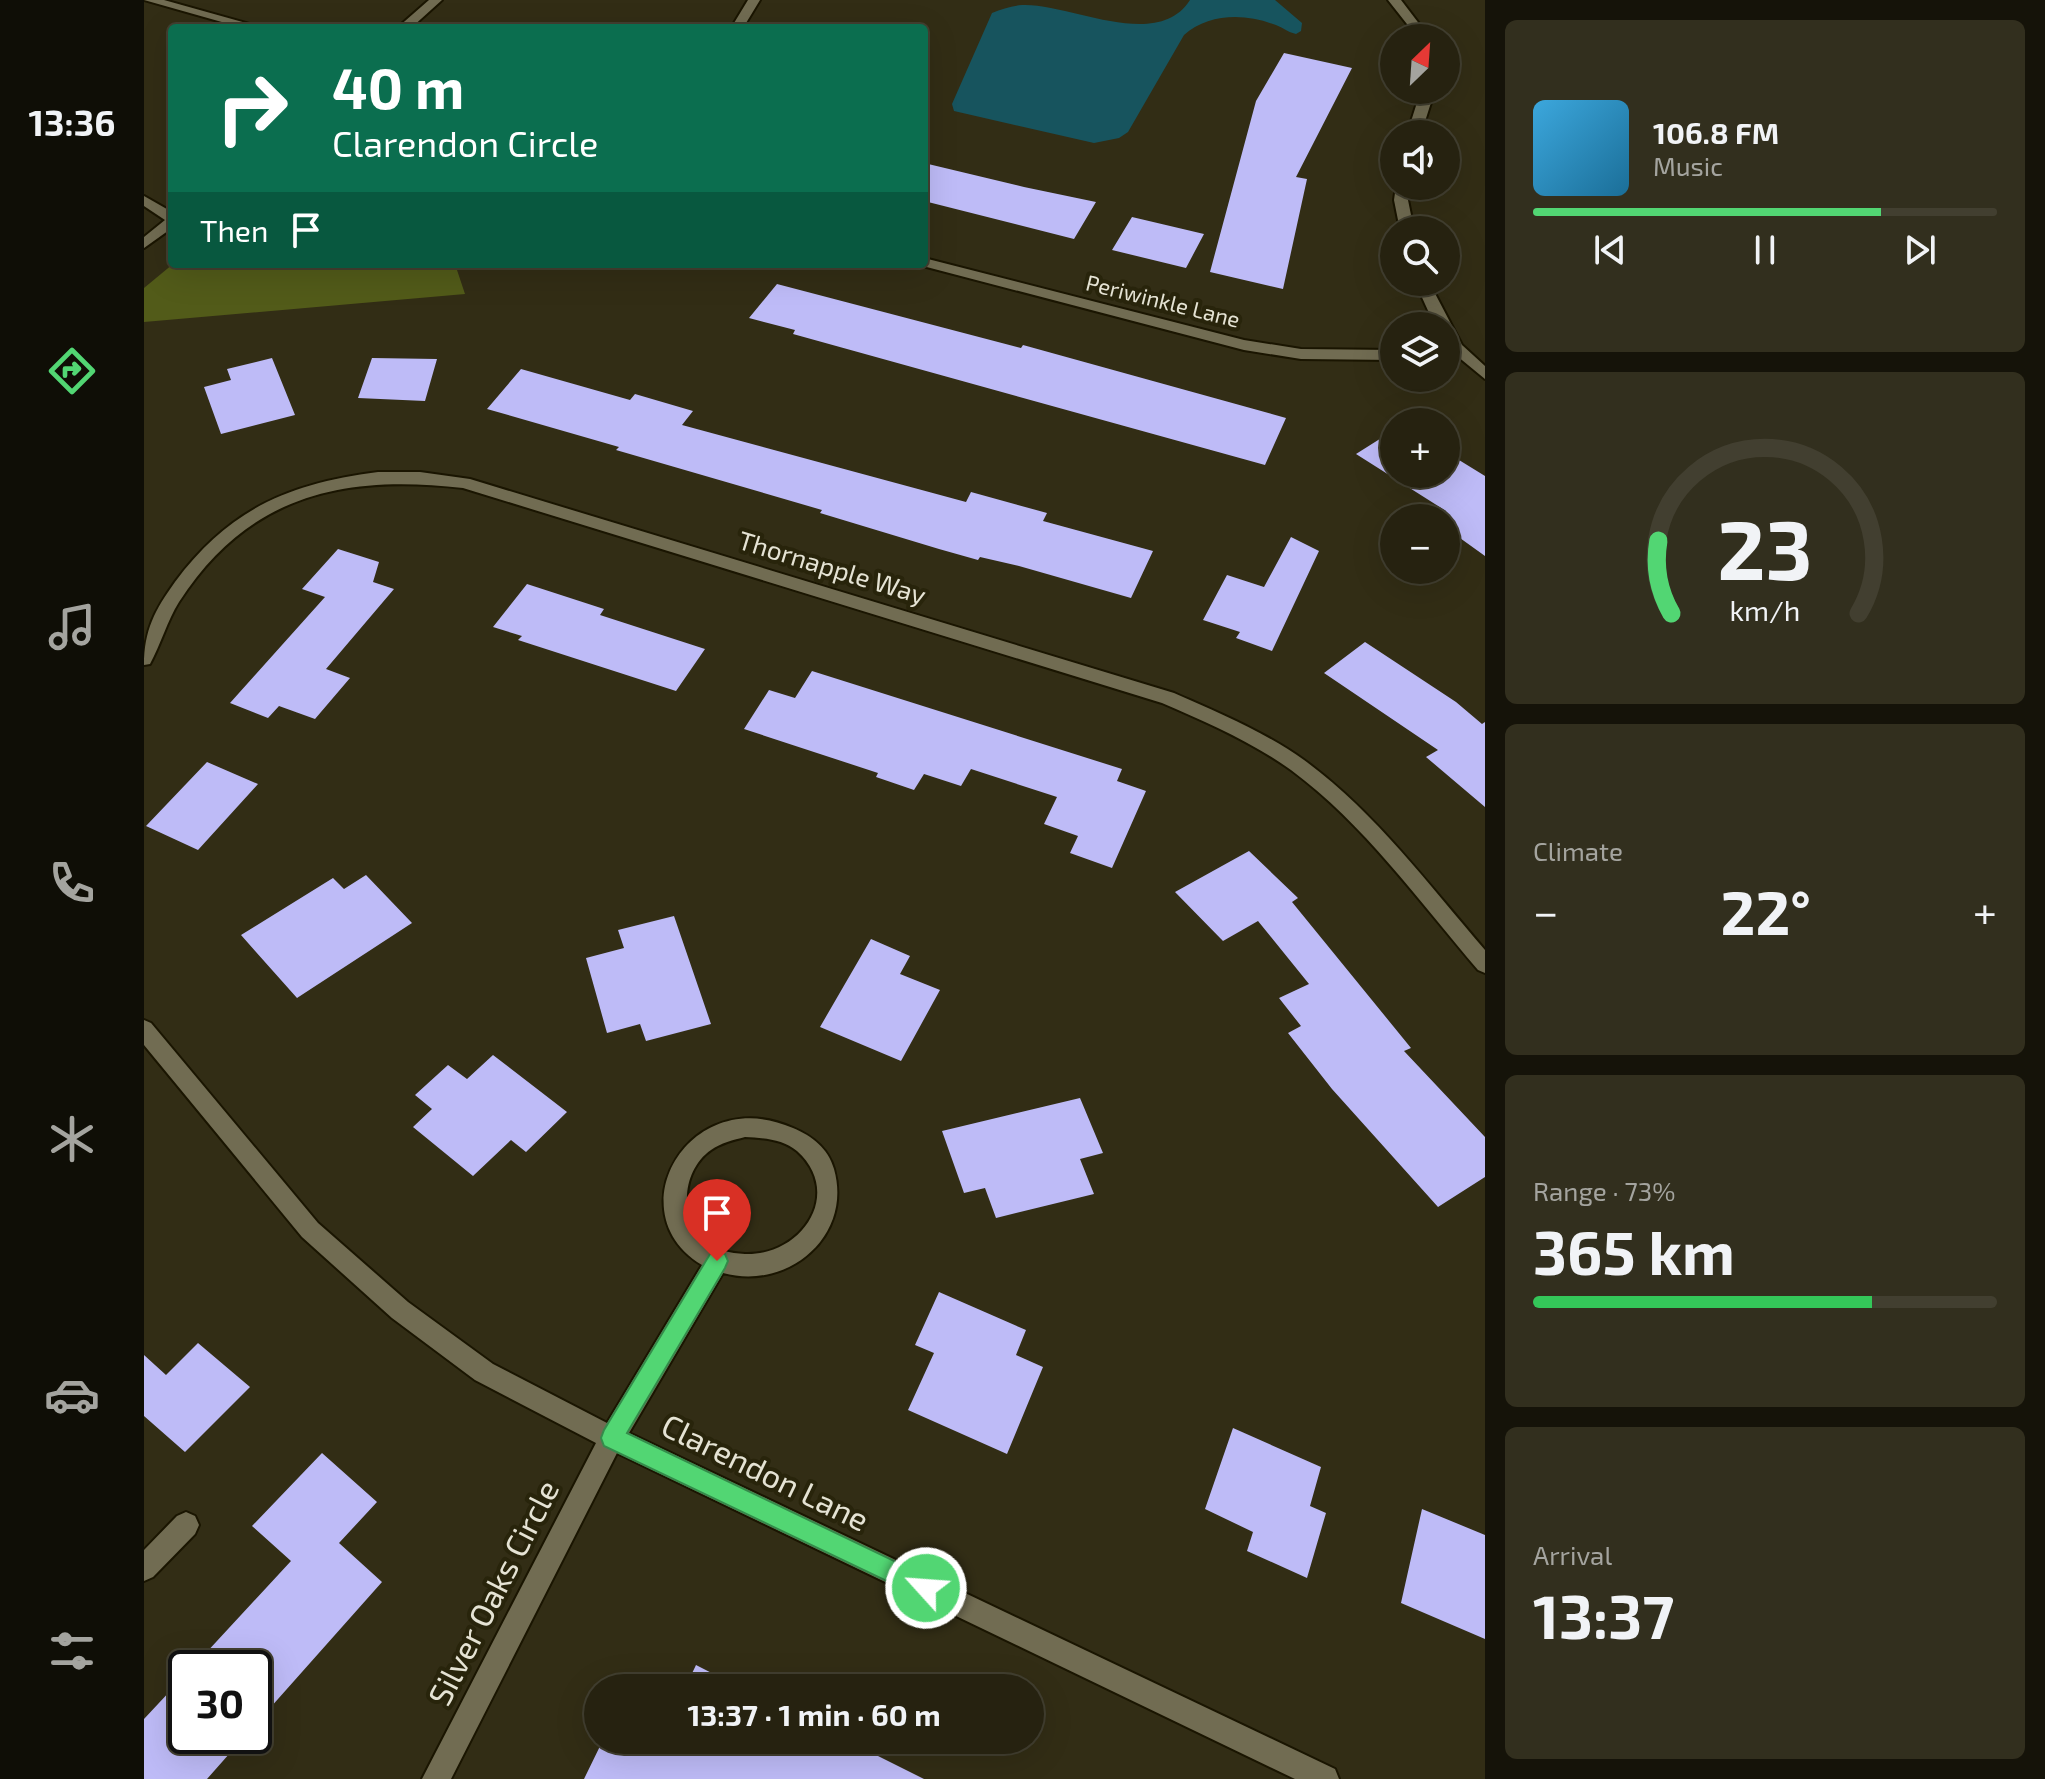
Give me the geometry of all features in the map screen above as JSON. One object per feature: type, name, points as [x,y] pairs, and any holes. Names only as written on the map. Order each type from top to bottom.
[{"type":"street","points":[[149,0],[242,24]]},
{"type":"street","points":[[408,24],[436,0]]},
{"type":"street","points":[[739,24],[754,0]]},
{"type":"street","points":[[1400,1],[1415,24]]},
{"type":"street","points":[[144,200],[168,216]]},
{"type":"street","points":[[144,244],[168,223]]},
{"type":"street","name":"Periwinkle Lane","points":[[928,263],[1244,345],[1301,354],[1380,355]]},
{"type":"street","points":[[1460,355],[1485,374]]},
{"type":"street","name":"Thornapple Way","points":[[144,659],[172,600],[198,563],[228,532],[262,509],[301,490],[343,480],[392,475],[464,483],[1168,698],[1242,731],[1299,766],[1349,808],[1485,964]]},
{"type":"street","name":"Clarendon Lane","points":[[144,1029],[310,1230],[400,1310],[484,1372],[612,1438],[1325,1779]]},
{"type":"street","points":[[745,1127],[776,1130],[798,1140],[819,1160],[829,1184],[827,1215],[811,1242],[780,1263],[748,1268],[717,1261],[689,1241],[674,1210],[676,1179],[690,1155],[713,1137],[745,1127]]},
{"type":"street","name":"Silver Oaks Circle","points":[[436,1779],[612,1438],[717,1261]]},
{"type":"street","points":[[144,1568],[186,1525]]},
{"type":"green space","points":[[168,268],[456,268],[465,294],[144,322],[144,288]]},
{"type":"water","points":[[1190,0],[1275,0],[1302,23],[1301,31],[1296,34],[1262,20],[1238,17],[1215,19],[1193,28],[1184,35],[1128,132],[1119,138],[1094,143],[954,111],[952,104],[992,13],[1018,5],[1042,6],[1135,24],[1157,22],[1175,15]]},
{"type":"building","points":[[1284,53],[1352,68],[1296,177],[1307,179],[1283,289],[1210,272],[1256,101]]},
{"type":"building","points":[[928,164],[1096,202],[1074,239],[928,202]]},
{"type":"building","points":[[1132,217],[1204,234],[1186,268],[1112,250]]},
{"type":"building","points":[[777,284],[1021,348],[1023,345],[1286,418],[1265,465],[793,334],[795,330],[749,318]]},
{"type":"building","points":[[272,358],[295,415],[221,434],[204,387],[231,380],[227,369]]},
{"type":"building","points":[[372,358],[437,359],[425,401],[358,398]]},
{"type":"building","points":[[521,369],[630,400],[635,394],[693,411],[682,425],[966,502],[971,492],[1047,513],[1043,521],[1153,551],[1131,598],[1019,566],[980,557],[978,560],[939,549],[820,513],[822,510],[616,450],[619,447],[487,409]]},
{"type":"building","points":[[1380,439],[1380,469],[1356,454]]},
{"type":"building","points":[[1460,461],[1485,476],[1485,556],[1460,538],[1460,504],[1435,504],[1410,488],[1460,488]]},
{"type":"building","points":[[1291,537],[1319,551],[1272,651],[1236,638],[1240,632],[1203,620],[1227,575],[1264,587]]},
{"type":"building","points":[[338,549],[379,562],[373,582],[394,589],[326,669],[350,678],[315,719],[279,706],[268,718],[230,703],[325,597],[302,589]]},
{"type":"building","points":[[527,584],[604,609],[600,615],[705,649],[676,691],[518,640],[522,636],[493,627]]},
{"type":"building","points":[[1365,642],[1456,702],[1482,724],[1485,722],[1485,807],[1426,757],[1438,750],[1324,673]]},
{"type":"building","points":[[812,671],[1122,769],[1117,781],[1146,791],[1112,868],[1070,853],[1078,836],[1044,824],[1057,797],[971,769],[961,786],[924,774],[914,790],[876,777],[878,773],[744,729],[769,690],[795,698]]},
{"type":"building","points":[[207,762],[258,784],[198,850],[146,826]]},
{"type":"building","points":[[1249,851],[1298,898],[1292,902],[1411,1048],[1404,1051],[1485,1137],[1485,1177],[1438,1207],[1332,1089],[1288,1033],[1301,1026],[1279,998],[1309,984],[1258,921],[1223,941],[1175,892]]},
{"type":"building","points":[[366,875],[412,923],[297,998],[241,935],[333,878],[344,889]]},
{"type":"building","points":[[674,916],[711,1024],[646,1041],[640,1024],[607,1033],[586,958],[624,948],[618,930]]},
{"type":"building","points":[[871,939],[910,956],[900,974],[940,990],[901,1061],[820,1027]]},
{"type":"building","points":[[493,1055],[567,1112],[526,1152],[511,1140],[473,1176],[413,1127],[432,1109],[415,1095],[448,1065],[467,1079]]},
{"type":"building","points":[[1080,1098],[1103,1153],[1080,1159],[1094,1194],[996,1218],[985,1188],[964,1193],[942,1131]]},
{"type":"building","points":[[939,1292],[1026,1330],[1016,1355],[1043,1367],[1007,1454],[908,1410],[934,1353],[915,1345]]},
{"type":"building","points":[[198,1343],[250,1387],[185,1452],[144,1416],[144,1355],[166,1375]]},
{"type":"building","points":[[1233,1428],[1321,1467],[1310,1506],[1326,1513],[1307,1578],[1247,1551],[1253,1532],[1205,1509]]},
{"type":"building","points":[[322,1453],[377,1502],[339,1543],[382,1582],[272,1706],[272,1650],[209,1650],[291,1561],[252,1526]]},
{"type":"building","points":[[1422,1509],[1485,1535],[1485,1639],[1401,1603]]},
{"type":"building","points":[[696,1665],[714,1674],[692,1674]]},
{"type":"building","points":[[168,1693],[168,1754],[229,1754],[207,1779],[144,1779],[144,1719]]},
{"type":"building","points":[[596,1754],[874,1754],[924,1779],[584,1779]]},
{"type":"route","points":[[717,1261],[612,1438],[926,1588]]}]
